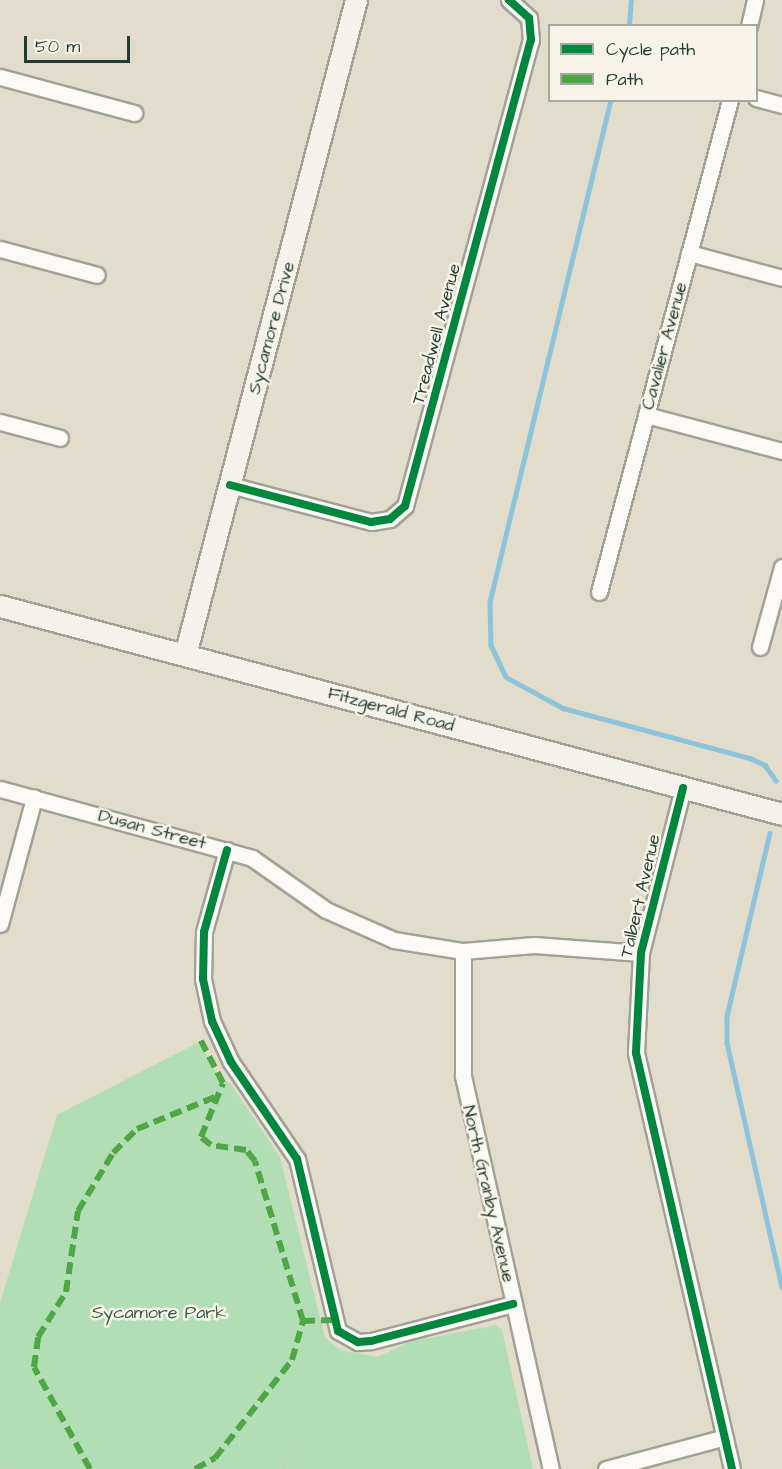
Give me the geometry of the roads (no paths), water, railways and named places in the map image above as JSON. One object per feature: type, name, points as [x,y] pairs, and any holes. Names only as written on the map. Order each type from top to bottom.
[{"type":"main road","name":"Sycamore Drive","points":[[185,655],[356,0]]},
{"type":"main road","name":"Fitzgerald Road","points":[[0,606],[782,814]]},
{"type":"street","name":"Treadwell Avenue","points":[[230,485],[371,522],[390,519],[405,506],[531,40],[529,18],[508,0]]},
{"type":"street","points":[[749,24],[755,0]]},
{"type":"street","points":[[0,77],[134,113]]},
{"type":"street","points":[[758,99],[782,105]]},
{"type":"street","name":"Cavalier Avenue","points":[[599,592],[729,102]]},
{"type":"street","points":[[0,249],[97,275]]},
{"type":"street","points":[[689,253],[782,278]]},
{"type":"street","points":[[646,415],[782,452]]},
{"type":"street","points":[[0,422],[60,438]]},
{"type":"street","points":[[760,647],[782,567]]},
{"type":"street","name":"Talbert Avenue","points":[[683,788],[641,953],[636,1010],[640,1082],[722,1438],[732,1469]]},
{"type":"street","name":"Dusan Street","points":[[0,789],[227,850],[275,870],[358,928],[463,951],[534,945],[641,953]]},
{"type":"street","points":[[0,924],[34,798]]},
{"type":"street","points":[[227,850],[204,932],[203,979],[212,1021],[231,1062],[297,1160],[332,1320],[348,1338],[371,1341],[513,1304]]},
{"type":"street","name":"North Granby Avenue","points":[[463,951],[463,1076],[551,1469]]},
{"type":"street","points":[[606,1469],[722,1438]]},
{"type":"waterway","points":[[629,24],[631,0]]},
{"type":"waterway","points":[[611,102],[490,602],[491,645],[506,677],[563,708],[750,758],[765,765],[776,781]]},
{"type":"waterway","points":[[770,833],[727,1016],[727,1043],[782,1287]]},
{"type":"park label","name":"Sycamore Park","points":[[159,1313]]}]
